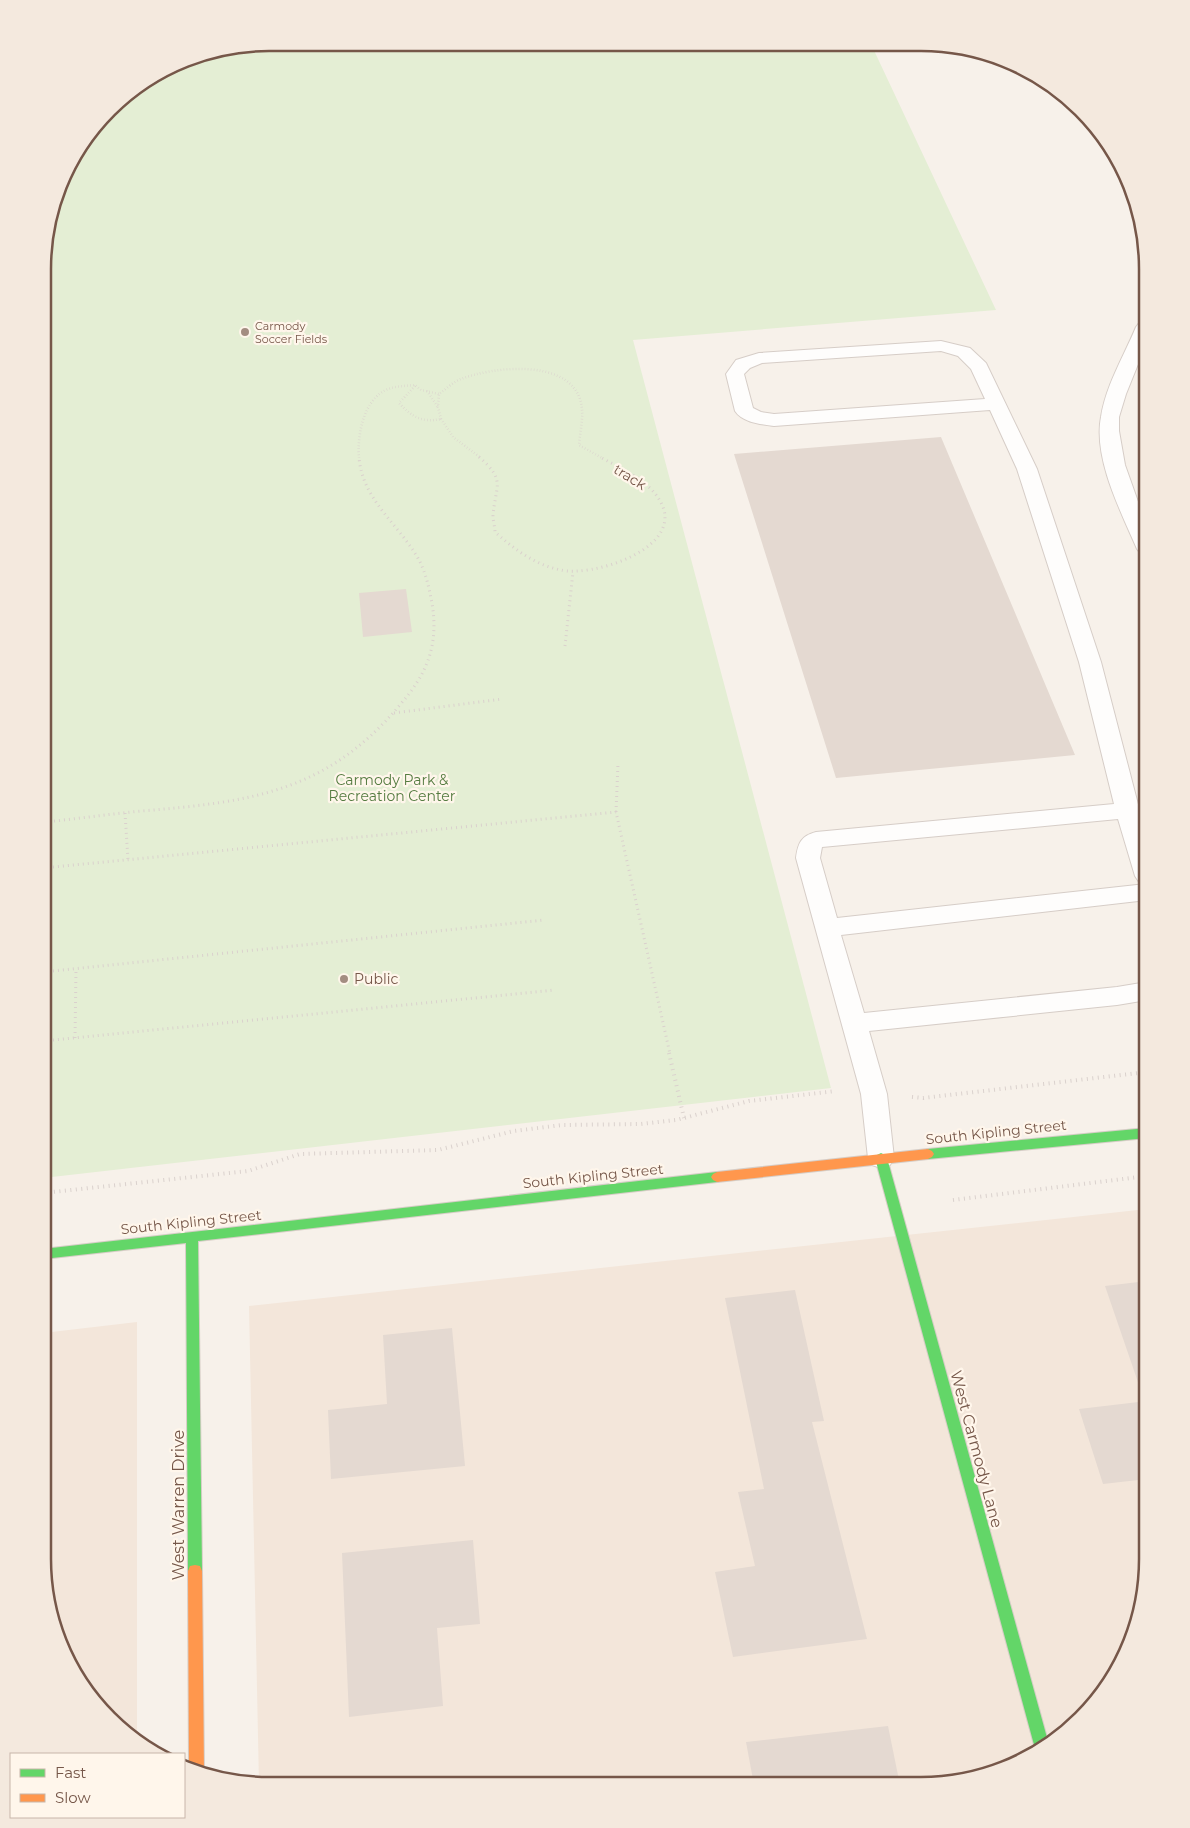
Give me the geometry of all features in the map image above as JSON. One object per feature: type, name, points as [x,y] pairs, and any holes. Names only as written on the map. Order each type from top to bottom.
[{"type":"street","name":"South Kipling Street","points":[[51,1253],[881,1158],[1139,1134]]},
{"type":"street","name":"West Carmody Lane","points":[[881,1158],[1040,1741]]},
{"type":"street","name":"West Warren Drive","points":[[192,1237],[197,1764]]},
{"type":"lane","points":[[1139,343],[1117,393],[1110,419],[1112,446],[1119,477],[1139,528]]},
{"type":"lane","points":[[996,404],[774,420],[756,417],[744,411],[736,374],[743,364],[759,358],[941,346],[964,352],[979,367],[1027,469],[1090,662],[1127,810],[1139,850]]},
{"type":"lane","points":[[881,1158],[874,1094],[808,858],[809,845],[816,840],[1127,810]]},
{"type":"lane","points":[[827,928],[1139,893]]},
{"type":"lane","points":[[854,1023],[1139,992]]},
{"type":"path","name":"track","points":[[522,369],[541,371],[562,379],[577,392],[581,404],[583,420],[579,446],[646,485],[661,502],[666,518],[659,535],[640,552],[621,562],[573,572],[541,564],[516,551],[495,532],[493,516],[497,500],[498,482],[491,468],[454,438],[441,419],[438,407],[439,394],[460,379],[488,370],[522,369]]},
{"type":"path","points":[[415,385],[399,403],[410,415],[426,422],[441,419]]},
{"type":"path","points":[[51,821],[198,806],[261,796],[297,782],[340,760],[371,737],[411,694],[434,642],[433,615],[428,586],[421,563],[370,494],[360,471],[357,447],[361,426],[372,401],[379,392],[386,388],[415,385],[421,390],[439,394]]},
{"type":"path","name":"track","points":[[428,392],[438,407]]},
{"type":"path","points":[[565,646],[573,572]]},
{"type":"path","points":[[393,713],[502,699]]},
{"type":"path","points":[[618,764],[616,812],[684,1118]]},
{"type":"path","points":[[51,867],[616,812]]},
{"type":"path","points":[[125,813],[128,860]]},
{"type":"path","points":[[51,971],[544,920]]},
{"type":"path","points":[[75,1038],[76,969]]},
{"type":"path","points":[[51,1040],[555,990]]},
{"type":"path","points":[[51,1192],[248,1171],[300,1154],[438,1150],[514,1131],[562,1125],[641,1124],[684,1118],[749,1100],[835,1091],[922,1098],[1139,1073]]},
{"type":"path","points":[[953,1200],[1139,1177]]},
{"type":"shaded area","points":[[1139,1210],[1139,1559],[1135,1602],[1127,1629],[1110,1668],[1085,1703],[1065,1723],[1030,1748],[991,1765],[964,1773],[921,1777],[259,1776],[249,1306]]},
{"type":"shaded area","points":[[137,1322],[137,1733],[105,1703],[80,1668],[63,1629],[55,1602],[51,1559],[51,1332]]},
{"type":"green space","name":"Carmody Park & Recreation Center","points":[[269,51],[874,51],[996,310],[633,340],[831,1088],[51,1177],[51,269],[53,240],[63,199],[80,160],[105,125],[136,96],[160,80],[199,63],[226,55]]},
{"type":"building","points":[[941,437],[1075,755],[836,778],[734,454]]},
{"type":"building","points":[[406,589],[412,632],[363,637],[359,593]]},
{"type":"building","points":[[1139,1282],[1139,1385],[1105,1286]]},
{"type":"building","points":[[795,1290],[824,1421],[812,1422],[867,1639],[733,1657],[715,1572],[755,1566],[738,1492],[764,1489],[725,1298]]},
{"type":"building","points":[[452,1328],[465,1466],[331,1479],[328,1410],[387,1404],[383,1335]]},
{"type":"building","points":[[1139,1402],[1139,1480],[1103,1484],[1079,1409]]},
{"type":"building","points":[[473,1540],[480,1624],[437,1628],[443,1706],[349,1717],[342,1553]]},
{"type":"building","points":[[888,1726],[898,1777],[753,1777],[746,1742]]},
{"type":"traffic: fast","points":[[928,1154],[1139,1134]]},
{"type":"traffic: fast","points":[[881,1158],[1040,1741]]},
{"type":"traffic: fast","points":[[51,1253],[717,1177]]},
{"type":"traffic: fast","points":[[192,1237],[195,1571]]},
{"type":"traffic: slow","points":[[717,1177],[928,1154]]},
{"type":"traffic: slow","points":[[195,1571],[197,1764]]},
{"type":"place","name":"Carmody Soccer Fields","points":[[245,332]]},
{"type":"place","name":"Public","points":[[344,979]]}]
